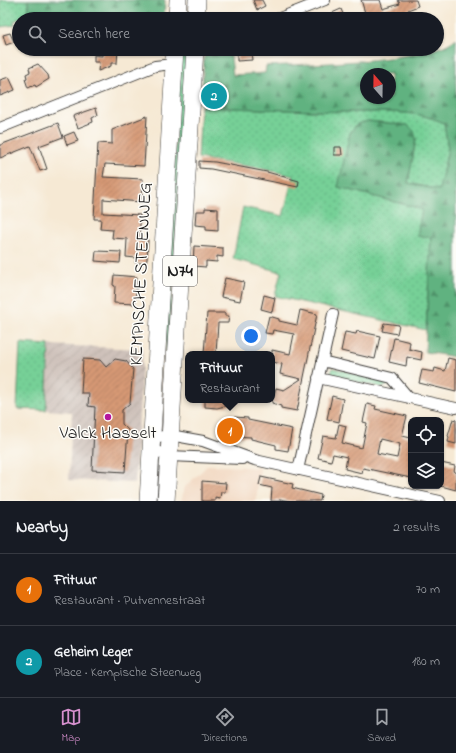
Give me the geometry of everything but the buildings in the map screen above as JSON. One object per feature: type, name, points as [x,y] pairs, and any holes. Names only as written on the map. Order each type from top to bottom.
[{"type":"main road","points":[[177,12],[178,0]]},
{"type":"main road","points":[[196,12],[197,0]]},
{"type":"main road","name":"KEMPISCHE STEENWEG","points":[[148,501],[174,56]]},
{"type":"main road","name":"KEMPISCHE STEENWEG","points":[[166,501],[195,56]]},
{"type":"street","points":[[295,12],[325,0]]},
{"type":"street","points":[[0,128],[155,66],[174,56]]},
{"type":"street","points":[[298,470],[332,314]]},
{"type":"street","points":[[322,361],[392,378],[409,398]]},
{"type":"street","points":[[318,378],[456,408]]},
{"type":"street","points":[[255,460],[206,456],[169,456],[152,443],[170,435],[209,443],[255,460],[440,501]]},
{"type":"shaded area","points":[[49,345],[143,349],[135,483],[69,480],[72,412],[46,410]]},
{"type":"shaded area","points":[[208,465],[260,468],[256,501],[181,501],[185,487]]},
{"type":"green space","points":[[0,0],[28,0],[29,12],[12,12],[12,25],[0,27]]},
{"type":"green space","points":[[28,0],[165,0],[164,12],[29,12]]},
{"type":"green space","points":[[456,38],[456,357],[425,352],[431,237],[417,236],[422,209],[338,187],[350,133],[357,124],[368,121],[408,125],[414,131],[416,139],[408,183],[439,190],[448,149],[444,123],[420,115],[395,112],[345,112],[201,107],[205,56],[231,56],[233,75],[265,73],[266,66],[337,63],[402,56],[444,56],[444,46]]},
{"type":"green space","points":[[180,56],[189,56],[167,359],[165,336]]},
{"type":"green space","points":[[201,107],[345,112],[395,112],[420,115],[444,123],[448,149],[439,190],[408,183],[416,139],[408,125],[368,121],[357,124],[350,133],[339,187],[422,209],[431,237],[426,330],[275,296],[281,272],[233,259],[243,207],[283,216],[293,176],[259,168],[198,158]]},
{"type":"green space","points":[[20,343],[49,345],[46,410],[17,409]]},
{"type":"green space","points":[[333,368],[390,381],[389,384],[383,388],[332,376],[331,372]]},
{"type":"place","name":"Geheim Leger","points":[[214,96]]},
{"type":"place","name":"Valck Hasselt","points":[[108,417]]},
{"type":"place","name":"Frituur","points":[[230,431]]}]
